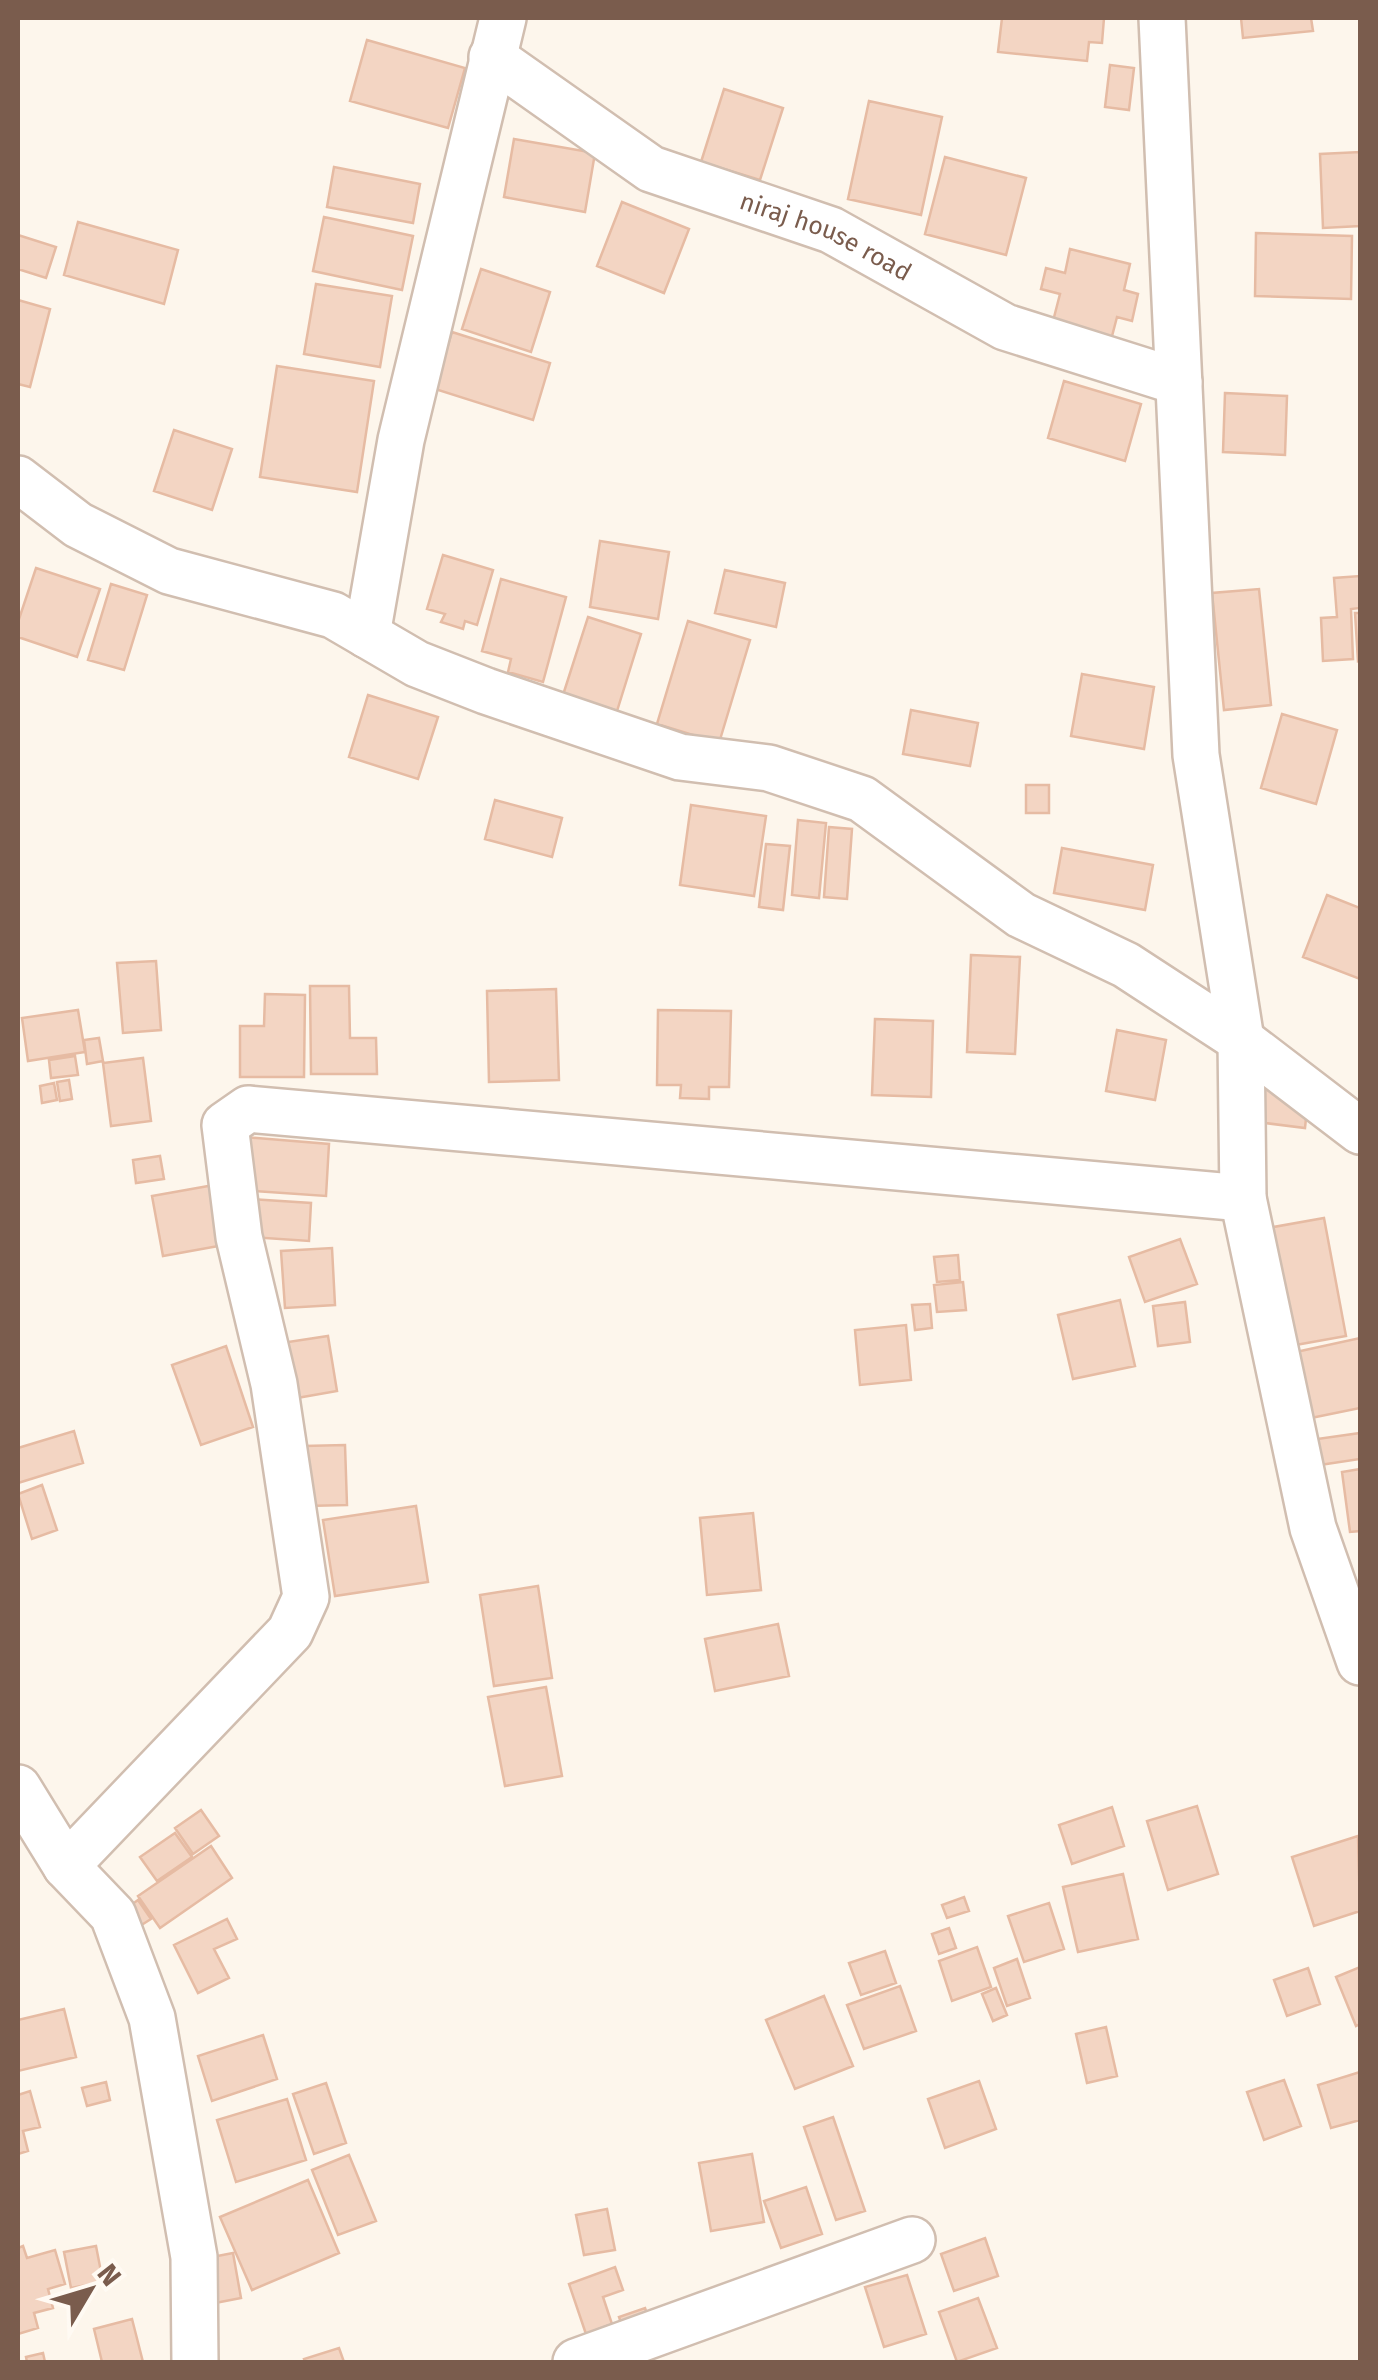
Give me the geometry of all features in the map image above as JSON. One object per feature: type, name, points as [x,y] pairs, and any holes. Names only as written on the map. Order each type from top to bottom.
[{"type":"street","points":[[1162,18],[1196,755],[1241,1040],[1243,1198],[1312,1528],[1360,1662]]},
{"type":"street","points":[[367,635],[401,440],[498,37]]},
{"type":"street","name":"niraj house road","points":[[498,37],[651,169],[831,230],[1006,327],[1179,382]]},
{"type":"street","points":[[18,479],[78,525],[169,570],[333,615],[417,664],[486,691],[680,757],[769,768],[862,798],[1021,915],[1126,965],[1241,1040],[1360,1131]]},
{"type":"street","points":[[66,1866],[290,1632],[306,1597],[274,1384],[239,1237],[224,1125],[248,1109],[1243,1198]]},
{"type":"street","points":[[18,1788],[66,1866],[113,1916],[152,2018],[194,2257],[195,2362]]},
{"type":"street","points":[[576,2362],[912,2240]]},
{"type":"building","points":[[1002,18],[1104,18],[1102,43],[1089,42],[1087,61],[998,52]]},
{"type":"building","points":[[1241,18],[1311,18],[1313,31],[1243,38]]},
{"type":"building","points":[[367,40],[465,68],[448,128],[350,101]]},
{"type":"building","points":[[1110,65],[1134,68],[1129,110],[1105,107]]},
{"type":"building","points":[[724,89],[783,108],[760,180],[701,162]]},
{"type":"building","points":[[869,101],[942,117],[921,215],[848,199]]},
{"type":"building","points":[[514,139],[595,153],[585,212],[504,197]]},
{"type":"building","points":[[1360,152],[1360,226],[1323,228],[1320,154]]},
{"type":"building","points":[[945,157],[1026,178],[1006,255],[925,234]]},
{"type":"building","points":[[334,167],[420,184],[413,223],[327,207]]},
{"type":"building","points":[[622,202],[689,229],[664,293],[597,266]]},
{"type":"building","points":[[324,217],[413,236],[402,290],[313,271]]},
{"type":"building","points":[[78,222],[178,250],[164,304],[64,275]]},
{"type":"building","points":[[1256,233],[1352,236],[1351,299],[1255,296]]},
{"type":"building","points":[[18,235],[56,247],[46,278],[18,269]]},
{"type":"building","points":[[1070,249],[1130,264],[1124,290],[1138,294],[1132,321],[1117,317],[1111,340],[1052,325],[1060,294],[1041,289],[1046,268],[1065,273]]},
{"type":"building","points":[[481,269],[550,292],[531,352],[462,329]]},
{"type":"building","points":[[316,284],[392,296],[380,367],[304,354]]},
{"type":"building","points":[[18,300],[50,309],[30,387],[18,384]]},
{"type":"building","points":[[452,332],[550,363],[533,420],[435,389]]},
{"type":"building","points":[[277,366],[374,381],[357,492],[260,477]]},
{"type":"building","points":[[1064,381],[1141,404],[1125,461],[1048,438]]},
{"type":"building","points":[[1225,393],[1287,396],[1285,455],[1223,452]]},
{"type":"building","points":[[174,430],[232,449],[212,510],[154,491]]},
{"type":"building","points":[[600,541],[669,552],[658,619],[590,607]]},
{"type":"building","points":[[443,555],[493,570],[477,625],[465,621],[463,629],[441,622],[445,614],[427,609]]},
{"type":"building","points":[[36,568],[100,589],[77,657],[18,637],[18,622]]},
{"type":"building","points":[[725,570],[785,583],[776,627],[715,613]]},
{"type":"building","points":[[1360,576],[1360,608],[1351,609],[1353,659],[1323,661],[1321,618],[1337,617],[1334,578]]},
{"type":"building","points":[[501,579],[566,597],[543,682],[508,672],[511,659],[482,651]]},
{"type":"building","points":[[111,584],[147,595],[124,670],[88,660]]},
{"type":"building","points":[[1259,589],[1271,705],[1224,710],[1212,593]]},
{"type":"building","points":[[1355,613],[1360,613],[1358,661]]},
{"type":"building","points":[[588,617],[641,634],[617,711],[563,695]]},
{"type":"building","points":[[688,621],[750,640],[719,743],[657,724]]},
{"type":"building","points":[[1082,674],[1154,687],[1144,749],[1071,736]]},
{"type":"building","points":[[368,695],[438,717],[418,779],[349,757]]},
{"type":"building","points":[[911,710],[978,723],[970,766],[903,754]]},
{"type":"building","points":[[1282,714],[1337,730],[1316,804],[1261,788]]},
{"type":"building","points":[[1026,785],[1049,785],[1049,813],[1026,813]]},
{"type":"building","points":[[495,800],[562,818],[552,857],[485,839]]},
{"type":"building","points":[[691,805],[766,816],[754,896],[680,885]]},
{"type":"building","points":[[798,820],[826,823],[819,898],[792,895]]},
{"type":"building","points":[[829,827],[852,829],[847,899],[824,897]]},
{"type":"building","points":[[766,844],[790,846],[783,910],[759,907]]},
{"type":"building","points":[[1062,848],[1153,865],[1145,910],[1054,893]]},
{"type":"building","points":[[1327,895],[1360,908],[1360,979],[1303,957]]},
{"type":"building","points":[[971,955],[1020,957],[1015,1054],[967,1052]]},
{"type":"building","points":[[156,961],[161,1030],[123,1033],[117,963]]},
{"type":"building","points":[[310,986],[349,986],[350,1038],[376,1038],[377,1074],[311,1074]]},
{"type":"building","points":[[556,989],[559,1080],[489,1082],[487,991]]},
{"type":"building","points":[[265,994],[305,995],[304,1077],[240,1077],[240,1026],[264,1026]]},
{"type":"building","points":[[78,1010],[85,1052],[28,1061],[22,1018]]},
{"type":"building","points":[[658,1010],[731,1011],[729,1087],[709,1087],[709,1099],[680,1098],[681,1085],[657,1085]]},
{"type":"building","points":[[875,1019],[933,1021],[931,1097],[872,1095]]},
{"type":"building","points":[[1117,1030],[1166,1040],[1155,1100],[1106,1091]]},
{"type":"building","points":[[99,1038],[103,1061],[87,1064],[84,1040]]},
{"type":"building","points":[[75,1056],[78,1075],[51,1078],[49,1060]]},
{"type":"building","points":[[143,1058],[151,1121],[111,1126],[103,1063]]},
{"type":"building","points":[[69,1080],[72,1099],[60,1101],[57,1082]]},
{"type":"building","points":[[54,1083],[57,1100],[42,1103],[40,1086]]},
{"type":"building","points":[[1254,1083],[1309,1090],[1305,1128],[1249,1121]]},
{"type":"building","points":[[244,1137],[329,1144],[326,1196],[241,1190]]},
{"type":"building","points":[[160,1156],[164,1179],[136,1183],[133,1160]]},
{"type":"building","points":[[214,1185],[224,1245],[163,1256],[152,1196]]},
{"type":"building","points":[[251,1199],[311,1203],[309,1241],[249,1237]]},
{"type":"building","points":[[1324,1218],[1346,1336],[1290,1346],[1268,1228]]},
{"type":"building","points":[[1180,1239],[1197,1284],[1145,1302],[1129,1257]]},
{"type":"building","points":[[332,1248],[335,1305],[285,1308],[281,1251]]},
{"type":"building","points":[[958,1255],[960,1280],[937,1282],[934,1257]]},
{"type":"building","points":[[963,1282],[966,1310],[937,1312],[934,1285]]},
{"type":"building","points":[[1120,1300],[1135,1366],[1073,1379],[1058,1315]]},
{"type":"building","points":[[1185,1302],[1190,1342],[1158,1346],[1153,1306]]},
{"type":"building","points":[[930,1304],[932,1328],[915,1330],[912,1305]]},
{"type":"building","points":[[906,1325],[911,1380],[860,1385],[855,1330]]},
{"type":"building","points":[[328,1336],[337,1391],[297,1398],[288,1342]]},
{"type":"building","points":[[1360,1338],[1360,1408],[1311,1418],[1296,1352]]},
{"type":"building","points":[[226,1346],[253,1427],[201,1445],[172,1365]]},
{"type":"building","points":[[74,1431],[83,1463],[18,1483],[18,1448]]},
{"type":"building","points":[[1360,1433],[1360,1459],[1313,1466],[1310,1440]]},
{"type":"building","points":[[345,1445],[347,1505],[306,1506],[304,1446]]},
{"type":"building","points":[[1360,1469],[1360,1531],[1350,1532],[1342,1472]]},
{"type":"building","points":[[42,1485],[57,1530],[32,1539],[18,1494]]},
{"type":"building","points":[[416,1506],[428,1582],[335,1596],[323,1520]]},
{"type":"building","points":[[753,1513],[761,1590],[707,1595],[700,1518]]},
{"type":"building","points":[[538,1586],[552,1678],[494,1686],[480,1595]]},
{"type":"building","points":[[778,1624],[789,1676],[715,1691],[705,1639]]},
{"type":"building","points":[[546,1687],[562,1776],[505,1786],[488,1697]]},
{"type":"building","points":[[1197,1806],[1218,1874],[1168,1890],[1147,1821]]},
{"type":"building","points":[[1112,1807],[1124,1846],[1072,1864],[1059,1825]]},
{"type":"building","points":[[201,1810],[219,1836],[193,1854],[175,1828]]},
{"type":"building","points":[[175,1833],[192,1857],[157,1881],[140,1857]]},
{"type":"building","points":[[1358,1836],[1360,1911],[1314,1926],[1292,1857]]},
{"type":"building","points":[[211,1846],[232,1878],[160,1928],[138,1896]]},
{"type":"building","points":[[1123,1874],[1138,1939],[1078,1952],[1063,1887]]},
{"type":"building","points":[[964,1897],[969,1911],[947,1918],[942,1905]]},
{"type":"building","points":[[138,1900],[151,1919],[132,1931],[120,1913]]},
{"type":"building","points":[[1049,1903],[1064,1949],[1024,1962],[1008,1916]]},
{"type":"building","points":[[227,1919],[237,1939],[214,1949],[229,1978],[198,1993],[174,1945]]},
{"type":"building","points":[[949,1928],[956,1948],[939,1954],[932,1934]]},
{"type":"building","points":[[977,1947],[991,1987],[952,2001],[939,1961]]},
{"type":"building","points":[[885,1951],[896,1983],[861,1995],[849,1963]]},
{"type":"building","points":[[1017,1959],[1030,1998],[1007,2006],[994,1968]]},
{"type":"building","points":[[1360,1967],[1360,2024],[1356,2026],[1336,1977]]},
{"type":"building","points":[[1308,1968],[1320,2004],[1287,2016],[1274,1980]]},
{"type":"building","points":[[900,1986],[916,2031],[864,2049],[847,2005]]},
{"type":"building","points":[[996,1988],[1007,2015],[993,2021],[982,1994]]},
{"type":"building","points":[[824,1996],[853,2066],[795,2089],[766,2020]]},
{"type":"building","points":[[64,2009],[76,2057],[18,2071],[18,2020]]},
{"type":"building","points":[[1106,2027],[1117,2076],[1087,2083],[1076,2034]]},
{"type":"building","points":[[263,2035],[277,2079],[212,2101],[198,2056]]},
{"type":"building","points":[[1360,2072],[1360,2120],[1331,2128],[1318,2085]]},
{"type":"building","points":[[1284,2080],[1301,2126],[1264,2140],[1247,2092]]},
{"type":"building","points":[[979,2081],[996,2129],[945,2148],[928,2099]]},
{"type":"building","points":[[106,2082],[110,2100],[87,2106],[82,2088]]},
{"type":"building","points":[[326,2083],[346,2143],[314,2154],[293,2094]]},
{"type":"building","points":[[30,2091],[40,2127],[23,2131],[28,2151],[18,2154],[18,2095]]},
{"type":"building","points":[[287,2099],[306,2160],[236,2182],[217,2120]]},
{"type":"building","points":[[833,2117],[865,2211],[836,2220],[804,2127]]},
{"type":"building","points":[[752,2154],[764,2222],[711,2231],[699,2163]]},
{"type":"building","points":[[349,2155],[376,2221],[338,2235],[312,2170]]},
{"type":"building","points":[[308,2180],[339,2253],[252,2290],[220,2217]]},
{"type":"building","points":[[806,2187],[822,2234],[781,2248],[764,2201]]},
{"type":"building","points":[[607,2209],[615,2250],[584,2255],[576,2215]]},
{"type":"building","points":[[985,2238],[998,2276],[954,2291],[941,2254]]},
{"type":"building","points":[[23,2246],[27,2258],[55,2250],[65,2284],[48,2289],[53,2308],[34,2313],[38,2328],[18,2334],[18,2248]]},
{"type":"building","points":[[96,2246],[103,2282],[71,2288],[64,2252]]},
{"type":"building","points":[[233,2253],[241,2298],[210,2304],[202,2259]]},
{"type":"building","points":[[615,2267],[623,2290],[603,2297],[612,2324],[586,2334],[569,2284]]},
{"type":"building","points":[[907,2275],[926,2334],[884,2347],[865,2287]]},
{"type":"building","points":[[978,2298],[997,2348],[957,2362],[939,2312]]},
{"type":"building","points":[[645,2308],[653,2331],[627,2340],[619,2317]]},
{"type":"building","points":[[132,2319],[143,2362],[102,2362],[94,2329]]},
{"type":"building","points":[[339,2348],[344,2362],[305,2362],[304,2359]]},
{"type":"building","points":[[43,2353],[45,2362],[27,2362],[26,2357]]}]
